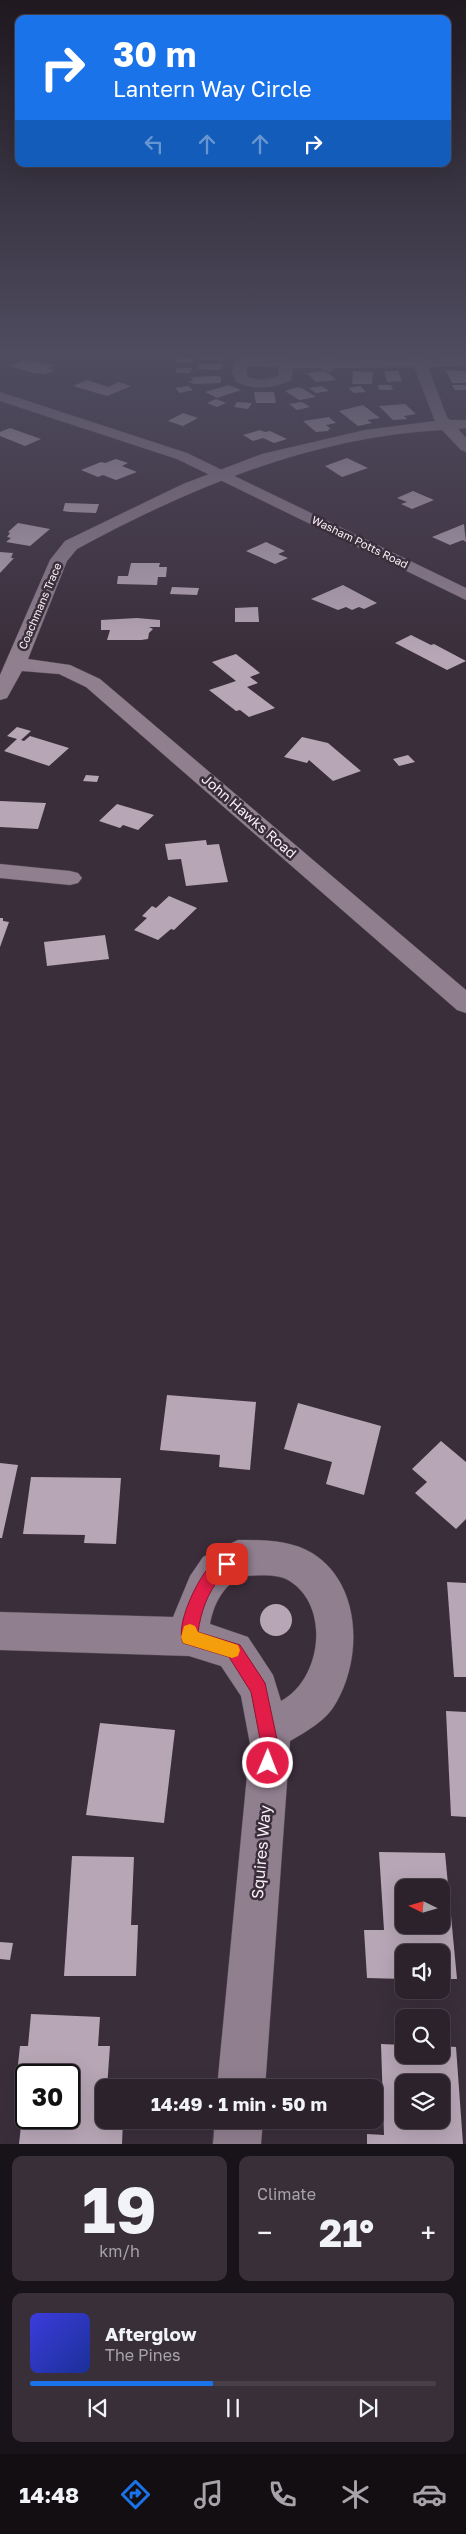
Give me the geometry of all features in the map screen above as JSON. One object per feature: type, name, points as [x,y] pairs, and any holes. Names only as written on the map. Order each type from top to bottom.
[{"type":"street","name":"Washam Potts Road","points":[[178,456],[222,474],[466,595]]},
{"type":"street","name":"Coachmans Trace","points":[[0,694],[16,664],[59,560],[72,545],[222,474],[274,456]]},
{"type":"street","name":"John Hawks Road","points":[[16,664],[63,669],[94,683],[466,1004]]},
{"type":"street","points":[[0,871],[70,878]]},
{"type":"street","points":[[189,1637],[193,1614],[203,1589],[216,1570],[238,1558],[273,1558],[299,1566],[324,1589],[335,1622],[333,1658],[322,1690],[302,1712],[267,1730]]},
{"type":"street","name":"Squires Way","points":[[0,1631],[189,1637],[234,1651],[259,1688],[270,1744],[242,2079]]},
{"type":"street","points":[[237,2144],[238,2129]]},
{"type":"building","points":[[347,458],[368,468],[342,477],[325,466]]},
{"type":"building","points":[[116,459],[128,463],[122,466],[137,472],[116,480],[103,475],[98,477],[81,470],[101,462],[105,463]]},
{"type":"building","points":[[413,491],[434,500],[412,509],[401,504],[407,502],[397,498]]},
{"type":"building","points":[[65,503],[99,504],[96,513],[63,511]]},
{"type":"building","points":[[18,523],[50,529],[30,546],[6,542],[11,538],[7,537],[10,533],[8,532]]},
{"type":"building","points":[[464,524],[466,542],[463,540],[450,545],[432,537]]},
{"type":"building","points":[[266,542],[285,551],[278,554],[288,558],[275,564],[246,551]]},
{"type":"building","points":[[0,552],[13,553],[11,558],[14,558],[0,573]]},
{"type":"building","points":[[131,563],[160,563],[159,567],[167,567],[166,577],[158,577],[157,585],[117,584],[118,576],[128,576]]},
{"type":"building","points":[[343,585],[377,603],[364,609],[359,607],[352,610],[346,607],[338,610],[311,599]]},
{"type":"building","points":[[172,587],[199,588],[197,595],[170,594]]},
{"type":"building","points":[[258,607],[259,622],[235,622],[235,608]]},
{"type":"building","points":[[137,618],[160,620],[160,627],[149,627],[153,629],[149,633],[148,639],[141,640],[107,640],[110,630],[101,630],[101,620]]},
{"type":"building","points":[[411,635],[431,645],[434,644],[466,661],[447,670],[395,643]]},
{"type":"building","points":[[236,654],[260,673],[250,677],[258,683],[247,687],[275,708],[249,717],[240,710],[236,711],[209,690],[236,681],[212,662]]},
{"type":"building","points":[[17,727],[31,731],[21,740],[24,741],[30,736],[69,748],[49,766],[4,751],[17,739],[7,736]]},
{"type":"building","points":[[302,737],[328,743],[361,771],[333,781],[309,760],[307,763],[284,757]]},
{"type":"building","points":[[408,755],[415,762],[399,766],[393,759]]},
{"type":"building","points":[[86,775],[99,776],[97,782],[83,781]]},
{"type":"building","points":[[0,801],[46,803],[38,829],[0,827]]},
{"type":"building","points":[[117,804],[154,815],[138,830],[123,825],[120,828],[99,821]]},
{"type":"building","points":[[206,840],[207,845],[219,844],[228,882],[186,886],[181,859],[168,860],[165,844]]},
{"type":"building","points":[[169,896],[197,908],[174,930],[171,929],[158,940],[134,930],[147,918],[142,916],[152,906],[156,908]]},
{"type":"building","points":[[0,918],[3,918],[3,921],[9,922],[0,947]]},
{"type":"building","points":[[105,935],[109,959],[47,966],[44,942]]},
{"type":"building","points":[[167,1395],[256,1402],[250,1470],[219,1467],[220,1455],[160,1450]]},
{"type":"building","points":[[298,1403],[381,1426],[364,1495],[326,1484],[332,1462],[284,1449]]},
{"type":"building","points":[[441,1441],[466,1462],[466,1519],[456,1529],[415,1493],[427,1482],[412,1469]]},
{"type":"building","points":[[0,1463],[18,1465],[2,1538],[0,1538]]},
{"type":"building","points":[[31,1477],[121,1478],[116,1544],[84,1543],[85,1535],[23,1534]]},
{"type":"building","points":[[447,1582],[466,1583],[466,1677],[454,1677]]},
{"type":"building","points":[[276,1604],[282,1605],[287,1609],[291,1614],[291,1626],[287,1631],[282,1635],[276,1636],[270,1635],[265,1631],[261,1626],[260,1620],[261,1614],[265,1609],[270,1605]]},
{"type":"building","points":[[446,1711],[466,1712],[466,1817],[451,1816]]},
{"type":"building","points":[[100,1723],[175,1730],[164,1823],[86,1815]]},
{"type":"building","points":[[379,1852],[445,1853],[447,1879],[395,1879],[395,1934],[450,1934],[450,1906],[457,1979],[450,1979],[450,1944],[395,1944],[395,1979],[367,1978],[364,1930],[384,1930]]},
{"type":"building","points":[[72,1856],[134,1857],[131,1925],[138,1925],[136,1976],[64,1976]]},
{"type":"building","points":[[0,1942],[13,1943],[10,1960],[0,1959]]},
{"type":"building","points":[[31,2014],[100,2017],[98,2046],[110,2046],[108,2079],[95,2079],[95,2129],[123,2129],[122,2144],[19,2144],[21,2129],[80,2129],[80,2064],[18,2064],[20,2046],[28,2046]]},
{"type":"building","points":[[381,2044],[395,2045],[395,2064],[450,2064],[450,2047],[456,2047],[463,2144],[367,2144],[367,2134],[384,2135]]},
{"type":"slow traffic","points":[[190,1632],[189,1637],[232,1650]]},
{"type":"route","points":[[227,1564],[216,1570],[203,1589],[193,1614],[189,1637],[234,1651],[259,1688],[270,1744],[268,1763]]}]
